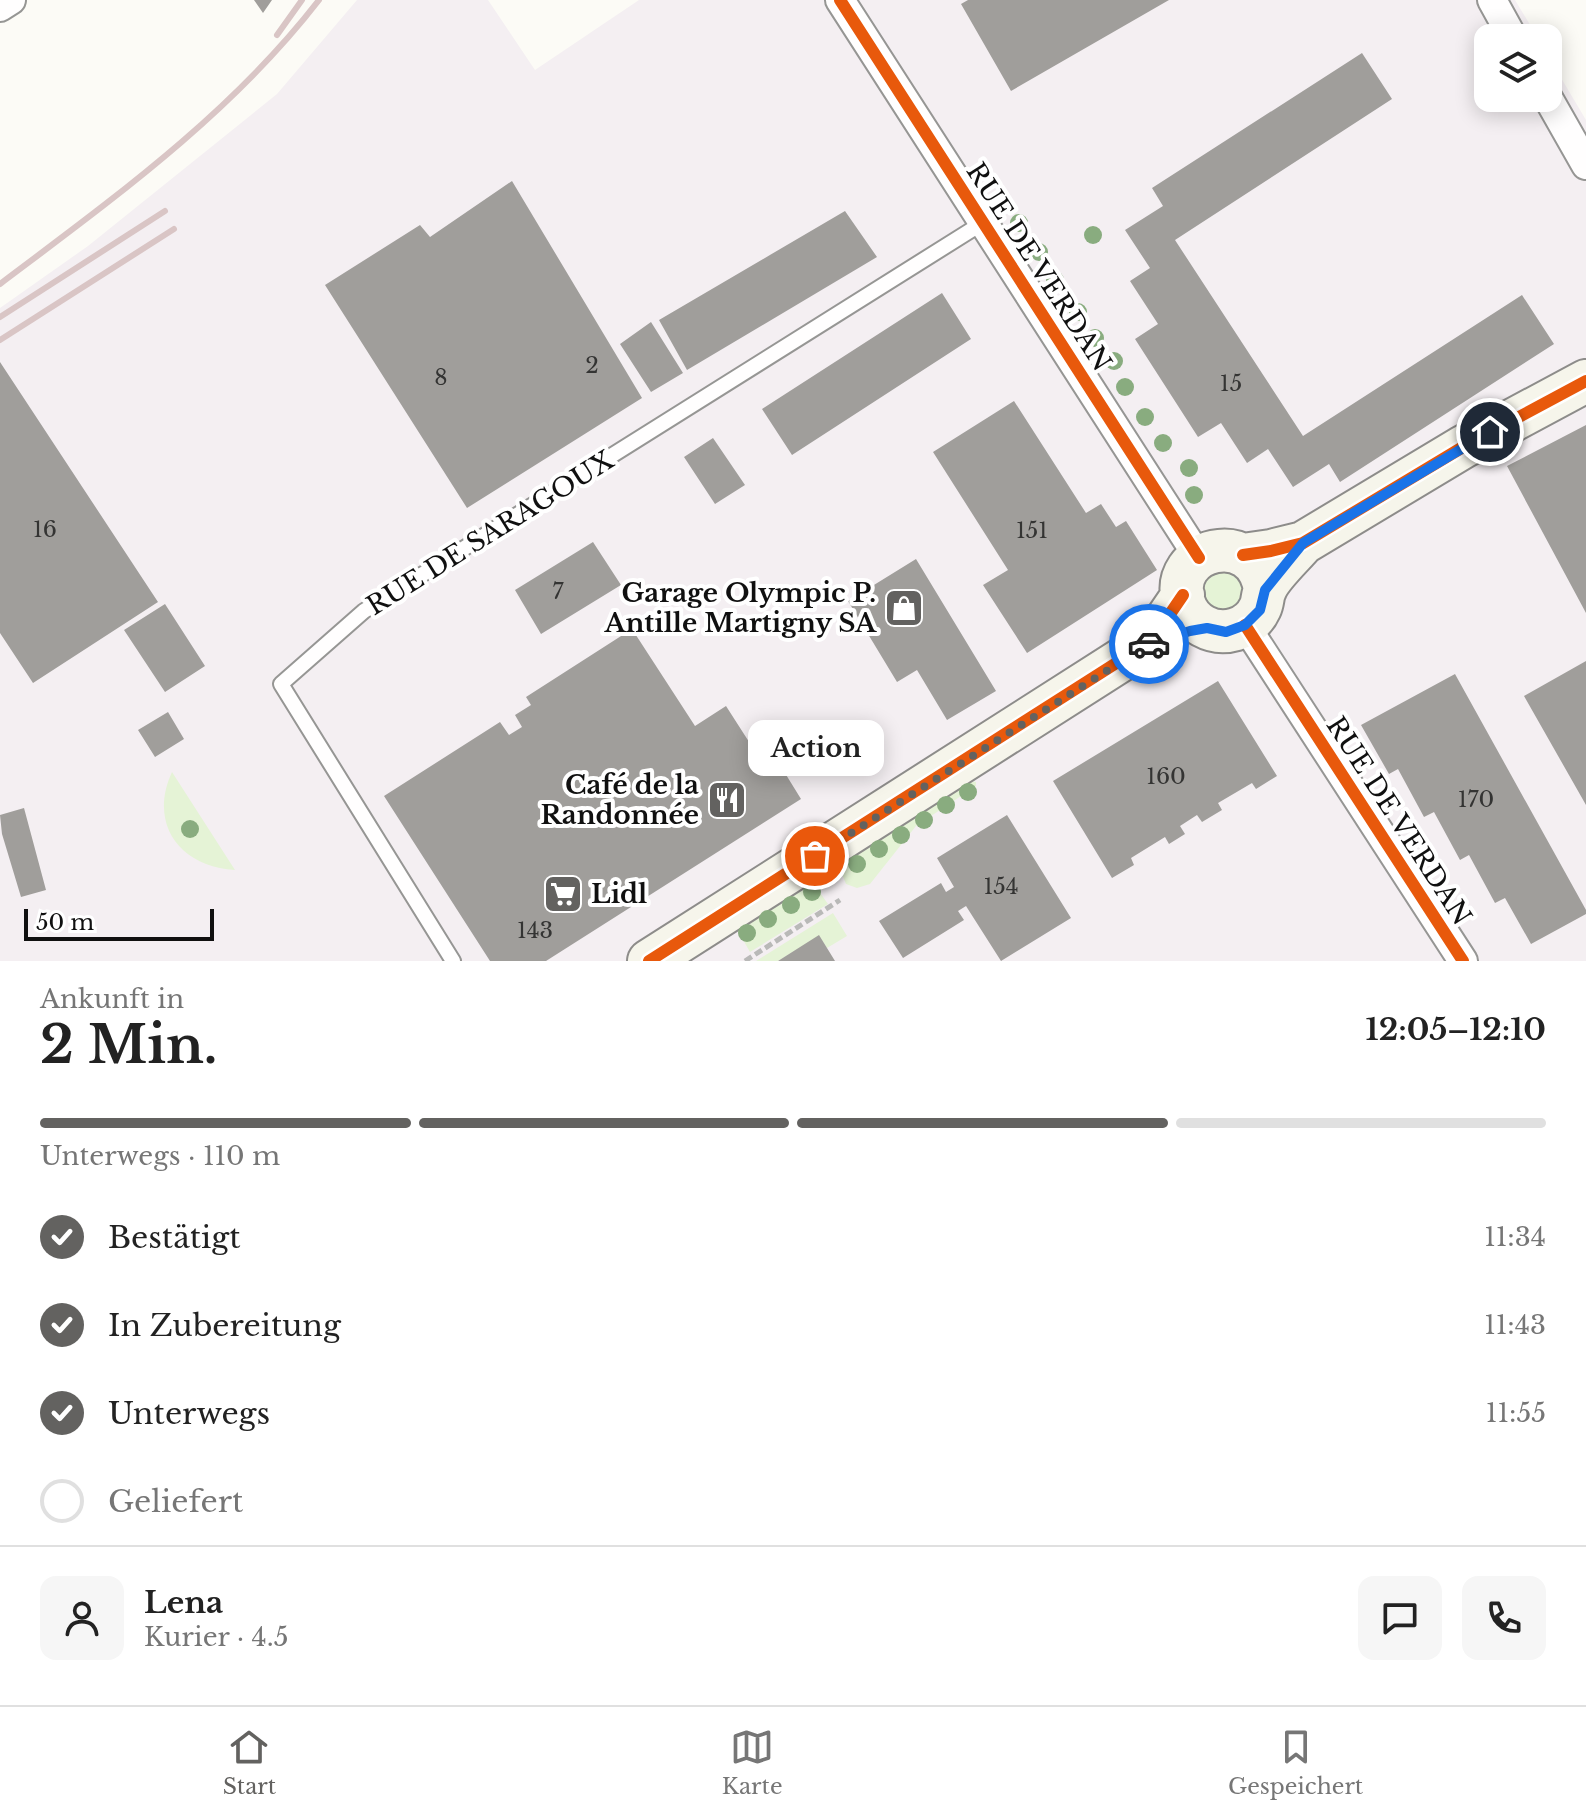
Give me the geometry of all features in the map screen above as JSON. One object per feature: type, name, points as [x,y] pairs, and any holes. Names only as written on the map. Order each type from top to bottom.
[{"type":"street","points":[[0,7],[11,0]]},
{"type":"street","name":"RUE DE VERDAN","points":[[840,0],[984,222],[1191,576]]},
{"type":"street","points":[[1492,0],[1505,24]]},
{"type":"street","points":[[1556,112],[1586,165]]},
{"type":"street","points":[[1243,555],[1303,543],[1463,447],[1586,381]]},
{"type":"street","points":[[649,961],[1143,646],[1239,615],[1303,543]]},
{"type":"street","points":[[1143,646],[1168,617],[1191,576],[1218,550],[1232,550],[1243,555],[1259,570],[1239,615]]},
{"type":"street","points":[[1191,576],[1191,616],[1239,615]]},
{"type":"street","name":"RUE DE VERDAN","points":[[1239,615],[1463,961]]},
{"type":"lane","name":"RUE DE SARAGOUX","points":[[453,961],[281,684],[364,611],[984,222]]},
{"type":"path","points":[[745,961],[840,900]]},
{"type":"shaded area","points":[[357,0],[488,0],[535,70],[639,0],[1515,0],[1530,24],[1474,24],[1474,112],[1562,112],[1562,80],[1586,120],[1586,961],[0,961],[0,308],[88,246],[277,94]]},
{"type":"green space","points":[[1224,568],[1239,576],[1241,596],[1234,608],[1219,610],[1202,598],[1203,579]]},
{"type":"green space","points":[[172,772],[235,870],[199,861],[174,839],[164,809]]},
{"type":"green space","points":[[971,781],[976,782],[976,786],[916,826],[870,884],[857,888],[846,884],[842,874],[846,862]]},
{"type":"green space","points":[[813,883],[828,904],[750,952],[738,931]]},
{"type":"green space","points":[[833,913],[847,936],[827,948],[819,936],[778,961],[756,961]]},
{"type":"building","points":[[254,0],[272,0],[263,13]]},
{"type":"building","points":[[968,0],[1169,0],[1011,91],[961,4]]},
{"type":"building","points":[[1362,53],[1392,99],[1175,240],[1303,436],[1522,295],[1554,344],[1340,482],[1329,464],[1293,487],[1268,449],[1247,463],[1221,423],[1198,437],[1135,339],[1158,324],[1130,281],[1150,268],[1125,230],[1163,206],[1152,188]]},
{"type":"building","points":[[512,181],[642,398],[467,508],[325,285],[420,225],[430,237]]},
{"type":"building","points":[[845,211],[877,257],[687,370],[659,320]]},
{"type":"building","points":[[942,293],[971,339],[792,455],[762,409]]},
{"type":"building","points":[[651,322],[683,373],[651,392],[620,344]]},
{"type":"building","points":[[0,362],[158,602],[33,683],[0,633]]},
{"type":"building","points":[[1014,401],[1086,513],[1101,504],[1116,527],[1126,521],[1157,570],[1027,653],[983,585],[1008,570],[933,452]]},
{"type":"building","points":[[1586,425],[1586,613],[1507,466]]},
{"type":"building","points":[[713,438],[745,485],[715,504],[684,457]]},
{"type":"building","points":[[593,542],[621,585],[541,634],[515,590]]},
{"type":"building","points":[[916,559],[996,691],[947,720],[917,670],[897,682],[848,601]]},
{"type":"building","points":[[165,604],[205,666],[165,692],[124,630]]},
{"type":"building","points":[[632,629],[695,726],[726,706],[769,773],[780,765],[801,799],[546,961],[490,961],[384,796],[500,722],[509,735],[522,727],[515,715],[531,705],[526,697]]},
{"type":"building","points":[[1586,661],[1586,805],[1524,696]]},
{"type":"building","points":[[1455,674],[1586,910],[1586,914],[1531,944],[1505,898],[1495,903],[1469,855],[1460,860],[1434,812],[1424,817],[1398,769],[1389,774],[1361,725]]},
{"type":"building","points":[[1218,681],[1277,776],[1256,789],[1252,783],[1218,803],[1222,810],[1202,822],[1197,815],[1180,826],[1185,834],[1169,844],[1165,837],[1131,858],[1134,865],[1112,878],[1053,781]]},
{"type":"building","points":[[168,712],[184,739],[155,757],[138,730]]},
{"type":"building","points":[[24,808],[46,890],[21,897],[2,834],[0,815]]},
{"type":"building","points":[[1007,815],[1071,918],[1001,961],[966,906],[958,911],[964,920],[903,958],[879,921],[941,883],[946,892],[954,887],[937,858]]},
{"type":"building","points":[[819,935],[835,961],[778,961]]},
{"type":"railway","points":[[277,35],[302,0]]},
{"type":"railway","points":[[0,284],[128,186],[209,117],[285,41],[319,0]]},
{"type":"railway","points":[[0,317],[165,211]]},
{"type":"railway","points":[[0,340],[174,229]]},
{"type":"cycle path","points":[[840,0],[1199,558]]},
{"type":"cycle path","points":[[1243,555],[1303,543],[1463,447],[1586,381]]},
{"type":"cycle path","points":[[649,961],[1143,646],[1183,595]]},
{"type":"cycle path","points":[[1245,625],[1463,961]]},
{"type":"way so far","points":[[815,856],[1149,644]]},
{"type":"place","name":"Garage Olympic P. Antille Martigny SA","points":[[904,608]]},
{"type":"place","name":"Café de la Randonnée","points":[[727,800]]},
{"type":"place","name":"Action","points":[[815,856]]},
{"type":"place","name":"Lidl","points":[[563,894]]},
{"type":"route","points":[[1149,644],[1190,631],[1207,628],[1226,632],[1245,625],[1260,610],[1265,590],[1303,543],[1490,432]]}]
